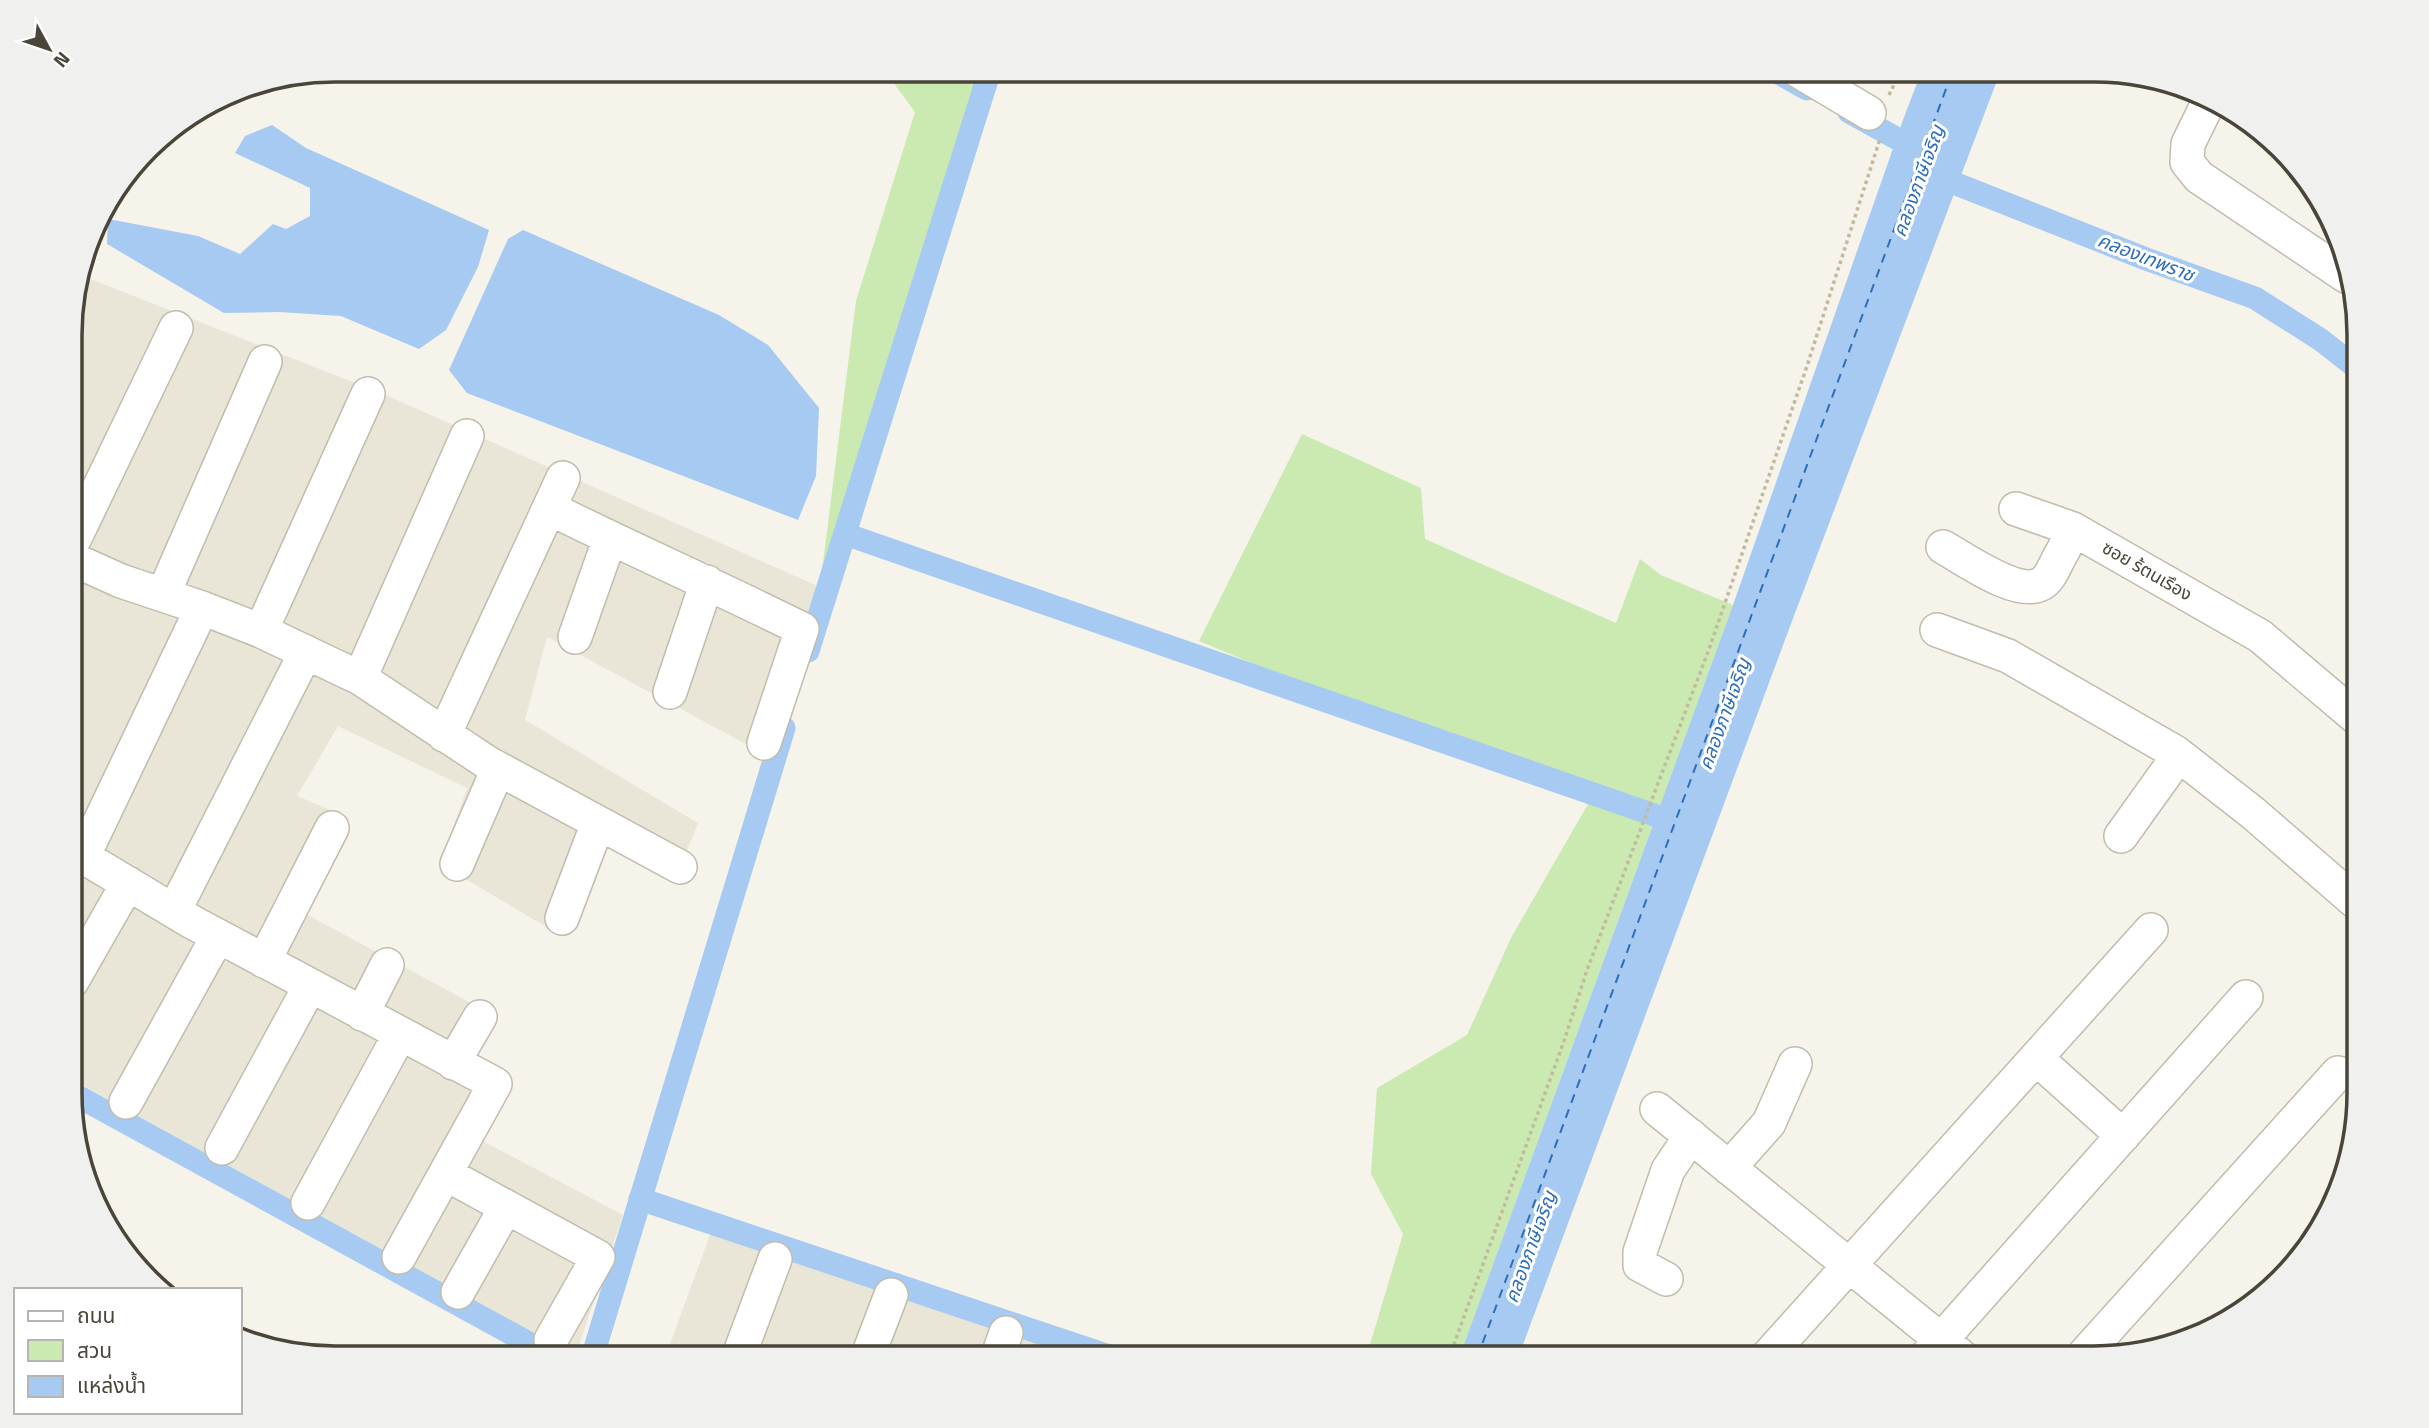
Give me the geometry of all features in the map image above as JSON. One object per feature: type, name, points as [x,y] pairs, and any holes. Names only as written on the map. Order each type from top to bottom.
[{"type":"street","points":[[1823,82],[1878,107]]},
{"type":"street","points":[[2206,108],[2188,144],[2187,162],[2199,177],[2338,271]]},
{"type":"street","points":[[82,545],[176,328]]},
{"type":"street","points":[[163,595],[265,362]]},
{"type":"street","points":[[261,631],[368,394]]},
{"type":"street","points":[[360,678],[467,436]]},
{"type":"street","points":[[444,734],[563,478]]},
{"type":"street","points":[[549,508],[802,629],[764,743]]},
{"type":"street","name":"ซอย ร้ตนเรึอง","points":[[2016,509],[2073,529],[2260,636],[2347,710]]},
{"type":"street","points":[[1943,547],[2016,586],[2031,588],[2043,583],[2049,576],[2069,542],[2073,529]]},
{"type":"street","points":[[575,636],[610,538]]},
{"type":"street","points":[[82,564],[121,581],[261,631],[360,678],[498,769],[680,867]]},
{"type":"street","points":[[670,692],[707,582]]},
{"type":"street","points":[[82,845],[202,608]]},
{"type":"street","points":[[1937,630],[2008,656],[2179,755],[2253,813],[2347,894]]},
{"type":"street","points":[[174,911],[306,652]]},
{"type":"street","points":[[2121,836],[2179,755]]},
{"type":"street","points":[[457,864],[498,769]]},
{"type":"street","points":[[562,918],[598,823]]},
{"type":"street","points":[[264,961],[332,828]]},
{"type":"street","points":[[82,855],[218,936],[495,1084],[399,1257]]},
{"type":"street","points":[[82,964],[128,883]]},
{"type":"street","points":[[1776,1346],[2151,930]]},
{"type":"street","points":[[126,1102],[218,936]]},
{"type":"street","points":[[362,1014],[387,965]]},
{"type":"street","points":[[222,1149],[310,985]]},
{"type":"street","points":[[1948,1346],[2123,1136],[2246,997]]},
{"type":"street","points":[[453,1063],[481,1017]]},
{"type":"street","points":[[308,1203],[400,1034]]},
{"type":"street","points":[[2036,1058],[2123,1136]]},
{"type":"street","points":[[1730,1168],[1769,1123],[1795,1063]]},
{"type":"street","points":[[2092,1346],[2338,1073]]},
{"type":"street","points":[[1657,1109],[1849,1265],[1937,1346]]},
{"type":"street","points":[[1666,1279],[1640,1265],[1640,1252],[1668,1170],[1691,1136]]},
{"type":"street","points":[[446,1174],[598,1256],[551,1340]]},
{"type":"street","points":[[458,1292],[506,1207]]},
{"type":"street","points":[[742,1346],[775,1259]]},
{"type":"street","points":[[872,1346],[891,1296]]},
{"type":"path","points":[[1878,107],[1894,82]]},
{"type":"path","points":[[1453,1346],[1564,1041],[1587,970],[1708,652],[1807,366],[1878,147]]},
{"type":"shaded area","points":[[89,278],[383,394],[820,587],[772,758],[547,637],[525,720],[698,823],[676,878],[601,842],[562,936],[440,864],[467,788],[338,726],[297,796],[349,818],[304,913],[495,1016],[468,1059],[506,1083],[477,1138],[623,1215],[579,1346],[555,1346],[82,1085],[82,335]]},
{"type":"shaded area","points":[[711,1232],[1053,1346],[669,1346]]},
{"type":"green space","points":[[893,82],[993,82],[858,530],[820,587],[856,301],[915,112]]},
{"type":"green space","points":[[1302,434],[1421,488],[1425,539],[1616,623],[1640,559],[1661,575],[1733,605],[1463,1346],[1370,1346],[1403,1234],[1371,1174],[1377,1088],[1467,1035],[1512,936],[1588,804],[1199,641]]},
{"type":"water","name":"คลองภาษีเจริญ","points":[[1917,82],[1996,82],[1789,629],[1522,1346],[1463,1346],[1733,605]]},
{"type":"water","points":[[272,125],[306,148],[489,230],[478,267],[446,330],[419,349],[341,316],[279,312],[224,313],[107,244],[110,219],[198,236],[240,254],[273,224],[286,229],[310,216],[310,188],[235,153],[245,136]]},
{"type":"water","points":[[523,230],[719,315],[768,345],[819,408],[816,476],[798,520],[467,393],[449,370],[508,239]]},
{"type":"waterway","points":[[808,651],[986,82]]},
{"type":"waterway","points":[[1794,82],[1807,89]]},
{"type":"waterway","name":"คลองภาษีเจริญ","points":[[1849,112],[1923,153]]},
{"type":"waterway","name":"คลองเทพราช","points":[[1931,174],[2146,259],[2255,298],[2321,340],[2347,360]]},
{"type":"waterway","points":[[845,534],[1683,825]]},
{"type":"waterway","points":[[596,1346],[784,728]]},
{"type":"waterway","points":[[82,1099],[534,1346]]},
{"type":"waterway","points":[[640,1199],[1079,1346]]},
{"type":"ferry route","points":[[1481,1346],[1949,82]]}]
